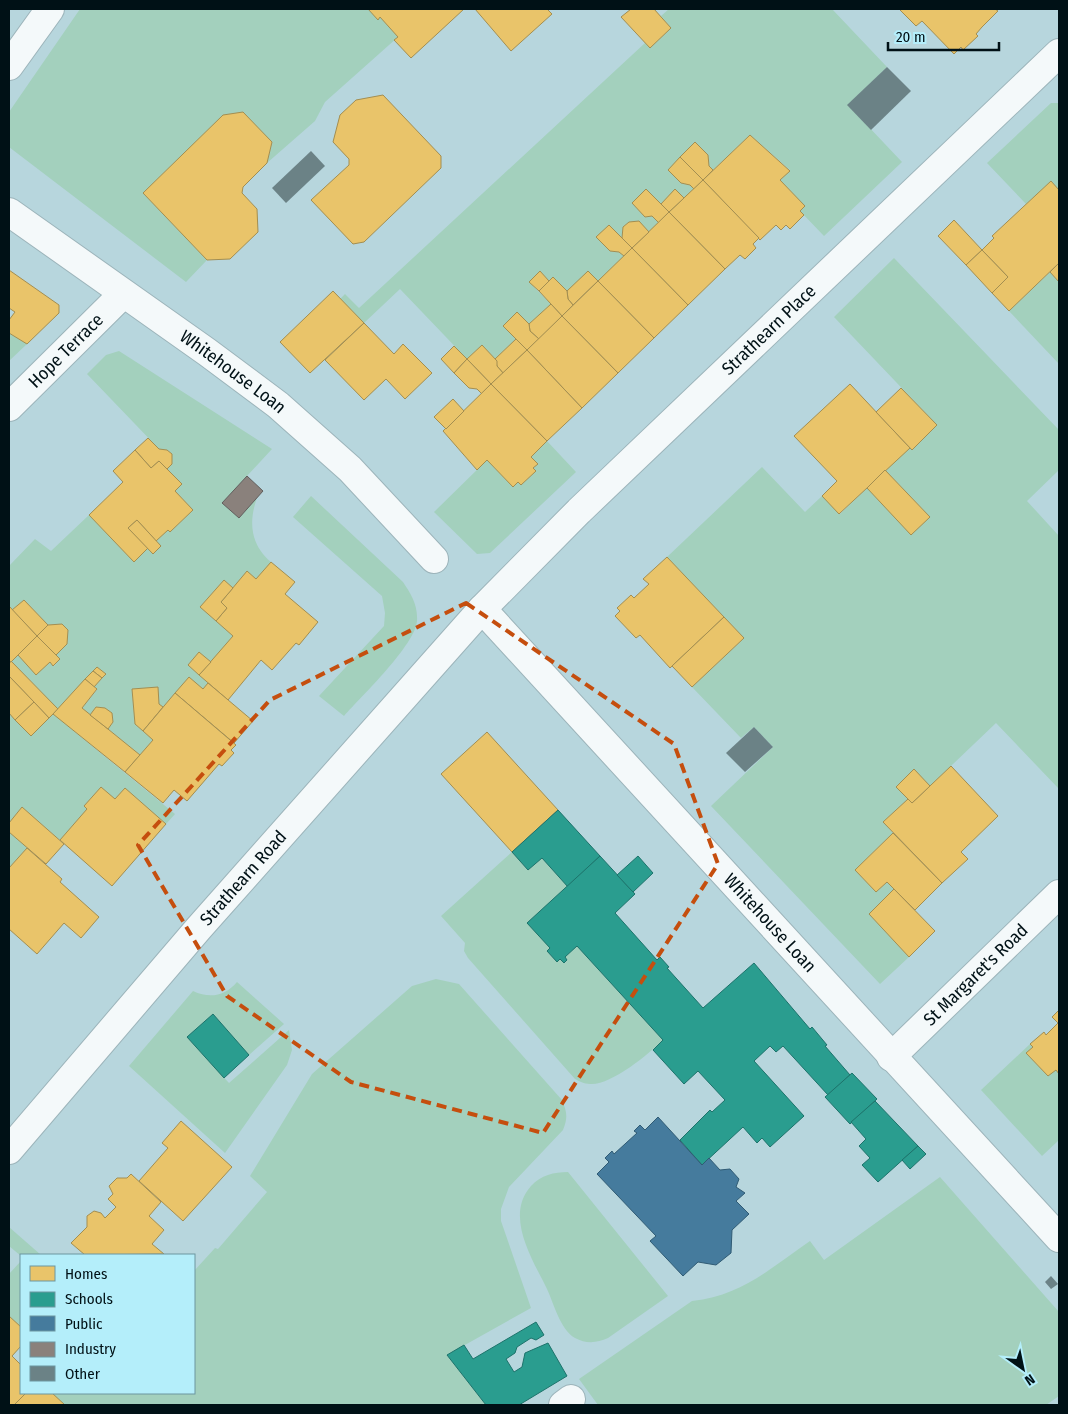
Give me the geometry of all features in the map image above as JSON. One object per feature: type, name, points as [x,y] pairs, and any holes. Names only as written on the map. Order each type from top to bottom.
[{"type":"street","points":[[9,66],[50,9]]},
{"type":"street","name":"Strathearn Place","points":[[482,609],[586,504],[1059,53]]},
{"type":"street","name":"Whitehouse Loan","points":[[9,212],[122,294],[207,352],[291,416],[350,469],[434,560]]},
{"type":"street","name":"Hope Terrace","points":[[9,407],[122,294]]},
{"type":"street","name":"Whitehouse Loan","points":[[482,609],[1059,1238]]},
{"type":"street","name":"Strathearn Road","points":[[9,1150],[198,929],[482,609]]},
{"type":"street","name":"St Margaret's Road","points":[[891,1057],[1059,894]]},
{"type":"highlighted area","points":[[466,603],[674,744],[718,864],[543,1133],[351,1082],[227,996],[138,845],[270,700]]},
{"type":"green space","points":[[80,9],[368,9],[378,19],[380,17],[398,37],[325,102],[315,121],[267,163],[272,142],[224,115],[143,193],[207,260],[186,282],[9,147],[9,112]]},
{"type":"green space","points":[[669,9],[832,9],[887,67],[848,105],[902,162],[824,236],[800,211],[805,206],[780,180],[790,170],[750,135],[713,170],[709,166],[708,155],[695,143],[668,170],[681,183],[690,185],[694,189],[684,198],[675,190],[661,204],[646,189],[632,203],[645,217],[652,216],[659,223],[649,232],[639,222],[629,222],[623,227],[622,238],[609,225],[597,237],[610,251],[619,252],[624,256],[598,281],[588,272],[567,291],[549,281],[540,271],[529,282],[551,304],[529,324],[517,312],[504,326],[516,339],[495,359],[482,345],[467,359],[400,289],[364,323],[340,299],[345,294],[359,308],[645,43],[650,48],[671,28],[661,16]]},
{"type":"green space","points":[[1051,103],[1059,103],[1059,190],[1051,181],[1026,204],[987,163]]},
{"type":"green space","points":[[894,258],[1059,430],[1059,470],[1027,501],[1059,536],[1059,789],[996,723],[930,786],[914,770],[897,787],[908,799],[883,822],[893,833],[855,870],[876,892],[887,882],[894,889],[869,914],[909,957],[880,984],[711,806],[773,747],[754,727],[741,738],[692,687],[744,638],[667,557],[762,467],[805,512],[822,496],[840,514],[867,488],[911,534],[930,517],[885,470],[910,448],[912,450],[937,425],[834,317]]},
{"type":"green space","points":[[1050,272],[1059,282],[1059,364],[1009,311]]},
{"type":"green space","points":[[9,333],[27,344],[9,361]]},
{"type":"green space","points":[[119,351],[272,449],[222,503],[239,517],[257,498],[254,507],[253,533],[259,548],[271,562],[256,579],[247,572],[233,588],[224,580],[200,607],[233,636],[211,662],[199,652],[188,665],[208,683],[203,689],[189,677],[163,707],[132,689],[135,724],[153,740],[140,755],[108,729],[113,722],[112,715],[108,710],[96,707],[90,715],[82,708],[97,690],[94,687],[106,674],[97,667],[58,709],[11,661],[18,655],[36,674],[50,662],[54,666],[60,659],[56,655],[67,644],[68,630],[62,624],[48,625],[24,600],[12,610],[9,606],[9,566],[35,539],[51,551],[89,515],[134,562],[148,548],[153,554],[161,546],[156,541],[168,530],[170,532],[193,510],[175,491],[181,484],[167,469],[172,464],[172,454],[167,450],[159,449],[87,374],[106,355]]},
{"type":"green space","points":[[547,441],[576,472],[490,553],[477,554],[434,512],[487,460],[513,487],[518,482],[521,485],[536,471],[533,468],[537,464],[531,457]]},
{"type":"green space","points":[[311,496],[403,582],[411,595],[416,610],[417,621],[407,643],[386,670],[344,716],[319,696],[384,626],[385,613],[382,596],[293,517]]},
{"type":"green space","points":[[9,713],[31,735],[53,714],[175,814],[166,824],[125,788],[115,799],[101,787],[84,806],[87,809],[60,840],[22,807],[9,823]]},
{"type":"green space","points":[[9,832],[27,848],[9,868]]},
{"type":"green space","points":[[512,852],[528,870],[542,858],[568,887],[550,948],[547,951],[557,962],[560,959],[565,963],[567,960],[565,957],[577,946],[663,1040],[639,1061],[608,1080],[590,1084],[575,1079],[468,958],[464,951],[465,943],[441,916]]},
{"type":"green space","points":[[436,979],[459,984],[562,1100],[565,1108],[566,1122],[563,1130],[509,1187],[501,1209],[501,1221],[531,1308],[447,1355],[486,1405],[65,1405],[53,1394],[195,1394],[195,1270],[215,1248],[218,1249],[267,1192],[250,1176],[312,1074],[412,986]]},
{"type":"green space","points":[[237,982],[284,1024],[249,1055],[213,1014],[187,1037],[229,1083],[289,1030],[292,1050],[287,1065],[225,1153],[129,1066],[193,991],[205,995],[217,995]]},
{"type":"green space","points":[[1030,1044],[1033,1047],[1026,1053],[1048,1076],[1056,1070],[1059,1074],[1059,1140],[1042,1156],[981,1090]]},
{"type":"green space","points":[[568,1172],[668,1296],[608,1338],[596,1342],[579,1340],[565,1329],[529,1252],[521,1224],[520,1211],[523,1198],[531,1186],[539,1179],[548,1175]]},
{"type":"green space","points":[[940,1177],[1059,1312],[1059,1396],[1046,1405],[598,1405],[579,1379],[692,1301],[710,1298],[741,1287],[768,1271],[810,1241],[824,1260]]},
{"type":"green space","points":[[9,1227],[40,1254],[20,1255],[9,1246]]},
{"type":"green space","points":[[20,1262],[20,1326],[9,1316],[9,1274]]},
{"type":"building: Homes","points":[[368,9],[464,9],[411,58],[394,40],[398,37],[380,17],[378,20]]},
{"type":"building: Homes","points":[[475,9],[547,9],[552,14],[511,51]]},
{"type":"building: Homes","points":[[631,9],[654,9],[671,28],[650,48],[621,17]]},
{"type":"building: Homes","points":[[899,9],[995,9],[998,11],[976,34],[978,36],[963,50],[961,47],[954,54],[922,21],[916,26]]},
{"type":"building: Homes","points":[[383,95],[441,156],[441,168],[364,242],[353,244],[311,200],[349,165],[349,159],[333,142],[340,115],[356,100]]},
{"type":"building: Homes","points":[[243,112],[272,142],[267,163],[243,187],[242,193],[257,209],[258,232],[230,259],[207,260],[143,193],[223,115]]},
{"type":"building: Homes","points":[[750,135],[790,171],[780,180],[805,206],[800,211],[804,215],[790,229],[786,225],[781,230],[776,225],[760,240],[703,180]]},
{"type":"building: Homes","points":[[695,142],[708,155],[709,166],[713,170],[703,180],[680,157]]},
{"type":"building: Homes","points":[[680,157],[703,180],[694,189],[690,185],[681,183],[668,170]]},
{"type":"building: Homes","points":[[703,180],[759,238],[753,244],[756,248],[745,259],[740,255],[725,269],[669,212]]},
{"type":"building: Homes","points":[[1051,181],[1059,190],[1059,263],[1009,311],[992,293],[1008,277],[982,250],[994,238],[992,236]]},
{"type":"building: Homes","points":[[646,189],[669,212],[659,223],[652,216],[645,217],[632,203]]},
{"type":"building: Homes","points":[[675,189],[684,198],[669,212],[661,204]]},
{"type":"building: Homes","points":[[669,212],[725,269],[688,305],[632,248]]},
{"type":"building: Homes","points":[[954,220],[982,250],[966,265],[938,236]]},
{"type":"building: Homes","points":[[639,221],[649,232],[632,248],[622,238],[623,227],[629,222]]},
{"type":"building: Homes","points":[[609,225],[632,248],[624,256],[619,252],[610,251],[596,237]]},
{"type":"building: Homes","points":[[632,248],[688,305],[654,338],[598,281]]},
{"type":"building: Homes","points":[[982,250],[1008,277],[992,293],[966,265]]},
{"type":"building: Homes","points":[[1059,263],[1059,282],[1050,272]]},
{"type":"building: Homes","points":[[9,270],[59,305],[59,313],[27,344],[9,333],[9,320],[15,312],[9,308]]},
{"type":"building: Homes","points":[[540,271],[549,281],[539,291],[529,282]]},
{"type":"building: Homes","points":[[588,271],[598,281],[573,305],[568,299],[567,291]]},
{"type":"building: Homes","points":[[553,277],[567,291],[568,299],[573,305],[562,316],[539,291]]},
{"type":"building: Homes","points":[[598,281],[654,338],[618,373],[562,316]]},
{"type":"building: Homes","points":[[333,291],[364,323],[310,373],[280,342]]},
{"type":"building: Homes","points":[[551,304],[562,316],[539,339],[530,331],[529,324]]},
{"type":"building: Homes","points":[[517,312],[529,324],[530,331],[539,339],[527,350],[503,326]]},
{"type":"building: Homes","points":[[562,316],[618,373],[582,408],[527,350]]},
{"type":"building: Homes","points":[[364,323],[394,354],[403,344],[432,373],[405,399],[386,379],[364,400],[325,360]]},
{"type":"building: Homes","points":[[516,339],[527,350],[503,373],[497,366],[495,359]]},
{"type":"building: Homes","points":[[482,345],[497,361],[497,366],[503,373],[491,384],[467,359]]},
{"type":"building: Homes","points":[[454,346],[467,359],[454,373],[441,359]]},
{"type":"building: Homes","points":[[527,350],[582,408],[547,441],[491,384]]},
{"type":"building: Homes","points":[[467,359],[491,384],[482,394],[477,389],[469,388],[454,373]]},
{"type":"building: Homes","points":[[491,384],[547,441],[531,457],[538,464],[533,468],[536,471],[521,485],[518,482],[513,487],[487,460],[477,470],[443,431]]},
{"type":"building: Homes","points":[[850,384],[910,448],[839,514],[822,496],[837,481],[794,436]]},
{"type":"building: Homes","points":[[901,388],[937,425],[912,450],[876,412]]},
{"type":"building: Homes","points":[[453,399],[464,411],[446,429],[434,417]]},
{"type":"building: Homes","points":[[148,438],[159,449],[167,450],[172,454],[172,464],[167,469],[159,461],[151,468],[135,450]]},
{"type":"building: Homes","points":[[135,450],[151,468],[159,461],[182,484],[175,491],[193,510],[170,532],[168,530],[156,541],[137,520],[128,528],[148,548],[134,562],[89,515],[123,482],[113,471]]},
{"type":"building: Homes","points":[[885,470],[930,517],[911,535],[867,488]]},
{"type":"building: Homes","points":[[137,520],[161,546],[153,554],[128,528]]},
{"type":"building: Homes","points":[[667,557],[724,617],[670,668],[640,635],[636,638],[615,616],[620,611],[617,608],[631,595],[634,598],[649,584],[643,579]]},
{"type":"building: Homes","points":[[271,562],[295,582],[285,594],[318,622],[299,645],[296,643],[272,670],[261,660],[228,700],[199,675],[233,636],[216,621],[227,608],[221,602],[247,571],[256,579]]},
{"type":"building: Homes","points":[[224,580],[233,588],[221,602],[227,608],[216,621],[200,607]]},
{"type":"building: Homes","points":[[24,600],[48,625],[37,636],[12,610]]},
{"type":"building: Homes","points":[[9,606],[37,636],[9,664]]},
{"type":"building: Homes","points":[[724,617],[744,638],[692,687],[672,666]]},
{"type":"building: Homes","points":[[62,624],[68,630],[67,644],[56,655],[37,636],[48,625]]},
{"type":"building: Homes","points":[[37,636],[60,659],[53,666],[50,662],[36,675],[18,655]]},
{"type":"building: Homes","points":[[199,652],[211,662],[199,675],[188,665]]},
{"type":"building: Homes","points":[[11,661],[58,709],[49,718],[9,676],[9,664]]},
{"type":"building: Homes","points":[[97,667],[106,674],[102,678],[93,671]]},
{"type":"building: Homes","points":[[93,671],[102,678],[94,687],[85,679]]},
{"type":"building: Homes","points":[[9,676],[34,702],[15,720],[9,713]]},
{"type":"building: Homes","points":[[189,677],[203,689],[208,683],[253,721],[234,743],[175,693]]},
{"type":"building: Homes","points":[[85,679],[97,689],[82,708],[140,755],[125,772],[53,714]]},
{"type":"building: Homes","points":[[158,687],[159,704],[163,707],[143,731],[135,724],[132,689]]},
{"type":"building: Homes","points":[[175,693],[236,745],[231,750],[234,753],[222,766],[219,764],[187,801],[174,790],[163,803],[125,772],[153,740],[143,731]]},
{"type":"building: Homes","points":[[34,702],[49,718],[31,736],[15,720]]},
{"type":"building: Homes","points":[[96,707],[105,708],[112,713],[113,722],[108,729],[90,715]]},
{"type":"building: Homes","points":[[487,732],[558,810],[512,852],[441,774]]},
{"type":"building: Homes","points":[[951,766],[998,816],[961,852],[968,859],[942,883],[883,822],[908,799],[912,803]]},
{"type":"building: Homes","points":[[914,769],[930,786],[912,803],[896,787]]},
{"type":"building: Homes","points":[[101,787],[115,799],[125,788],[166,824],[112,886],[60,840],[87,809],[84,806]]},
{"type":"building: Homes","points":[[22,807],[64,844],[46,864],[9,832],[9,823]]},
{"type":"building: Homes","points":[[893,833],[942,883],[915,910],[887,882],[876,892],[855,870]]},
{"type":"building: Homes","points":[[27,848],[62,879],[60,882],[99,917],[81,938],[64,923],[37,954],[9,929],[9,868]]},
{"type":"building: Homes","points":[[894,889],[935,931],[909,957],[869,914]]},
{"type":"building: Homes","points":[[1059,1010],[1059,1074],[1056,1070],[1048,1076],[1026,1053],[1033,1047],[1030,1044],[1044,1032],[1046,1035],[1058,1023],[1052,1017]]},
{"type":"building: Homes","points":[[181,1121],[232,1167],[183,1221],[139,1181],[168,1148],[162,1143]]},
{"type":"building: Homes","points":[[131,1174],[161,1202],[149,1216],[164,1230],[152,1244],[164,1254],[84,1254],[71,1243],[87,1227],[87,1216],[94,1211],[101,1213],[105,1218],[116,1207],[108,1199],[113,1194],[109,1186],[117,1178],[127,1178]]},
{"type":"building: Homes","points":[[9,1316],[20,1326],[20,1347],[12,1356],[20,1364],[20,1394],[25,1394],[14,1405],[9,1405]]},
{"type":"building: Homes","points":[[25,1394],[53,1394],[65,1405],[14,1405]]},
{"type":"building: Schools","points":[[558,810],[600,856],[568,887],[542,858],[528,870],[512,852]]},
{"type":"building: Schools","points":[[600,856],[635,894],[615,913],[657,960],[660,957],[669,967],[667,968],[703,1008],[754,963],[810,1029],[812,1027],[827,1045],[825,1046],[850,1075],[828,1095],[783,1046],[776,1052],[770,1046],[754,1061],[804,1116],[770,1147],[762,1138],[757,1143],[743,1127],[702,1165],[680,1140],[710,1110],[712,1112],[725,1100],[698,1071],[684,1084],[653,1050],[663,1040],[577,946],[565,957],[567,960],[564,963],[560,959],[557,962],[547,951],[550,948],[527,923]]},
{"type":"building: Schools","points":[[638,856],[653,873],[633,892],[617,875]]},
{"type":"building: Schools","points":[[213,1014],[249,1055],[224,1078],[187,1037]]},
{"type":"building: Schools","points":[[852,1073],[877,1099],[850,1124],[825,1097]]},
{"type":"building: Schools","points":[[875,1101],[918,1146],[878,1182],[862,1165],[870,1158],[859,1146],[866,1139],[851,1122]]},
{"type":"building: Schools","points":[[918,1146],[926,1154],[910,1169],[902,1160]]},
{"type":"building: Schools","points":[[536,1322],[544,1335],[536,1340],[531,1338],[517,1347],[515,1353],[506,1359],[514,1372],[522,1367],[525,1353],[548,1343],[567,1376],[519,1405],[486,1405],[447,1355],[464,1345],[473,1359]]},
{"type":"building: Public","points":[[658,1117],[702,1165],[709,1158],[720,1170],[730,1169],[739,1179],[736,1187],[745,1193],[736,1201],[749,1214],[732,1230],[731,1253],[716,1265],[698,1262],[683,1276],[650,1241],[656,1236],[597,1174],[609,1162],[605,1158],[612,1151],[614,1154],[637,1133],[634,1131],[640,1125],[645,1130]]},
{"type":"building: Industry","points":[[247,476],[263,491],[239,518],[222,503]]},
{"type":"building: Other","points":[[887,67],[911,91],[871,130],[847,105]]},
{"type":"building: Other","points":[[311,151],[325,166],[286,203],[272,188]]},
{"type":"building: Other","points":[[754,727],[773,747],[745,772],[726,753]]},
{"type":"building: Other","points":[[1051,1276],[1058,1284],[1051,1289],[1045,1282]]}]
